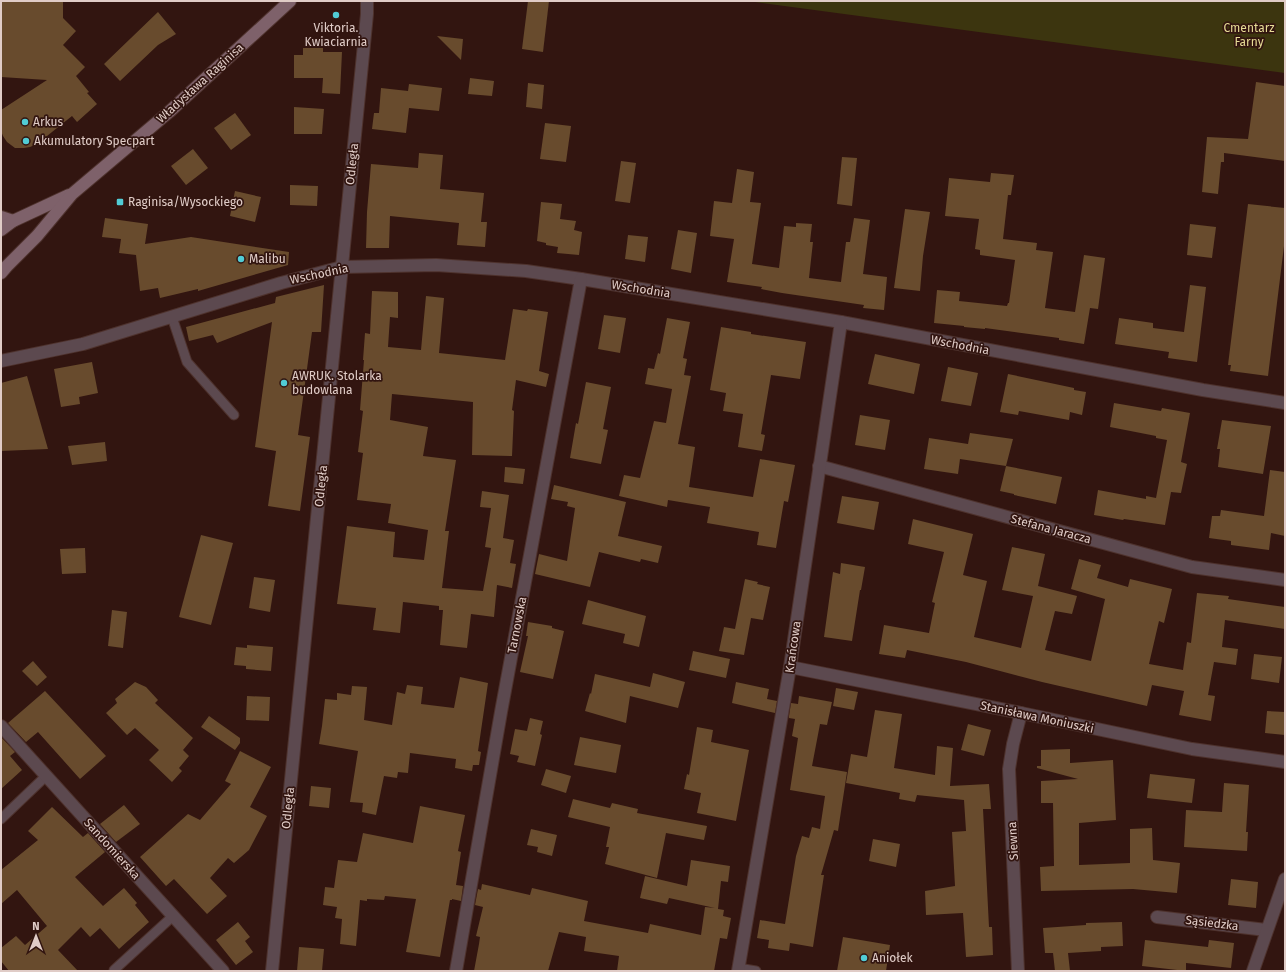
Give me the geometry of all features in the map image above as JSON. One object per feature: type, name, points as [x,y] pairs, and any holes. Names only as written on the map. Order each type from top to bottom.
[{"type":"street","name":"Władysława Raginisa","points":[[1,273],[37,236],[72,194],[169,112],[290,1]]},
{"type":"street","name":"Odległa","points":[[272,971],[368,14],[367,1]]},
{"type":"street","name":"Władysława Raginisa","points":[[1,230],[13,221],[72,194]]},
{"type":"street","points":[[1,217],[13,221]]},
{"type":"street","name":"Wschodnia","points":[[1,361],[83,344],[281,283],[342,267],[436,265],[471,266],[526,271],[581,279],[841,322],[1203,390],[1285,403]]},
{"type":"street","name":"Tarnowska","points":[[456,971],[501,712],[581,279]]},
{"type":"street","name":"Krańcowa","points":[[738,970],[790,667],[841,322]]},
{"type":"street","name":"Stefana Jaracza","points":[[819,466],[1192,567],[1285,580]]},
{"type":"street","name":"Stanisława Moniuszki","points":[[790,667],[1192,749],[1285,762]]},
{"type":"street","name":"Siewna","points":[[1018,971],[1009,769],[1013,744],[1021,713]]},
{"type":"street","name":"Sandomierska","points":[[1,726],[223,971]]},
{"type":"street","points":[[1253,971],[1285,879]]},
{"type":"street","name":"Sąsiedzka","points":[[1157,917],[1266,930]]},
{"type":"lane","points":[[172,317],[187,362],[234,415]]},
{"type":"lane","points":[[1,819],[46,776]]},
{"type":"lane","points":[[114,970],[173,916]]},
{"type":"lane","points":[[738,970],[756,971]]},
{"type":"green space","name":"Cmentarz Farny","points":[[748,1],[1285,1],[1285,73]]},
{"type":"building","points":[[1,1],[63,1],[63,18],[76,31],[63,45],[85,67],[76,76],[89,92],[87,93],[97,104],[77,122],[72,116],[37,144],[30,147],[15,148],[7,142],[1,131],[1,110],[47,80],[1,77]]},
{"type":"building","points":[[528,1],[549,1],[543,52],[522,49]]},
{"type":"building","points":[[158,12],[176,34],[158,45],[120,81],[104,64]]},
{"type":"building","points":[[437,36],[463,39],[461,60]]},
{"type":"building","points":[[303,48],[323,48],[323,52],[342,52],[340,94],[322,93],[323,78],[294,78],[294,55],[303,55]]},
{"type":"building","points":[[470,78],[494,81],[492,96],[468,94]]},
{"type":"building","points":[[1256,82],[1285,86],[1285,161],[1224,153],[1224,162],[1221,162],[1218,194],[1202,192],[1207,137],[1248,139]]},
{"type":"building","points":[[528,83],[544,85],[542,109],[526,107]]},
{"type":"building","points":[[409,84],[442,88],[439,111],[409,108],[406,133],[372,129],[374,113],[379,113],[381,88],[408,91]]},
{"type":"building","points":[[294,107],[324,109],[322,134],[294,134]]},
{"type":"building","points":[[235,113],[251,135],[231,150],[214,128]]},
{"type":"building","points":[[545,123],[571,126],[566,162],[540,159]]},
{"type":"building","points":[[193,149],[208,168],[186,185],[171,166]]},
{"type":"building","points":[[419,153],[443,155],[440,189],[484,193],[481,222],[487,222],[485,247],[457,245],[459,223],[390,216],[389,248],[366,248],[371,164],[418,168]]},
{"type":"building","points":[[842,157],[857,158],[852,206],[837,204]]},
{"type":"building","points":[[621,161],[636,163],[630,203],[615,201]]},
{"type":"building","points":[[737,169],[754,172],[750,202],[761,203],[752,264],[779,268],[784,226],[796,227],[796,223],[812,224],[810,242],[813,242],[809,278],[841,282],[846,242],[850,242],[854,218],[870,220],[863,274],[887,277],[884,310],[863,308],[864,305],[782,293],[761,289],[762,287],[727,282],[734,239],[710,236],[714,201],[732,203]]},
{"type":"building","points":[[991,173],[1014,175],[1011,195],[1008,195],[1003,239],[1037,243],[1036,250],[1053,252],[1045,308],[1075,312],[1084,255],[1105,258],[1098,309],[1090,308],[1084,344],[1059,340],[1059,338],[934,323],[937,290],[960,292],[959,301],[1007,306],[1009,303],[1015,260],[980,255],[980,250],[975,249],[979,219],[945,216],[949,178],[990,182]]},
{"type":"building","points":[[290,185],[318,186],[317,206],[290,205]]},
{"type":"building","points":[[235,191],[261,197],[255,222],[230,216]]},
{"type":"building","points":[[541,202],[562,204],[560,219],[576,221],[574,230],[582,232],[579,255],[557,253],[558,247],[546,245],[546,243],[537,241]]},
{"type":"building","points":[[1248,204],[1285,208],[1285,238],[1268,376],[1230,371],[1231,365],[1228,365]]},
{"type":"building","points":[[905,209],[930,212],[923,256],[920,291],[894,288]]},
{"type":"building","points":[[105,218],[148,224],[145,244],[191,237],[289,252],[288,265],[198,291],[198,289],[160,298],[158,288],[140,291],[136,255],[119,253],[121,239],[102,237]]},
{"type":"building","points":[[1190,224],[1216,227],[1212,258],[1187,255]]},
{"type":"building","points":[[678,230],[697,233],[691,273],[671,269]]},
{"type":"building","points":[[628,235],[648,237],[645,262],[625,259]]},
{"type":"building","name":"AWRUK. Stolarka budowlana","points":[[324,285],[321,332],[312,332],[298,435],[310,437],[300,511],[268,506],[276,451],[255,447],[272,322],[217,343],[213,335],[189,341],[186,327],[275,303],[276,297]]},
{"type":"building","points":[[1190,285],[1206,287],[1197,362],[1168,358],[1169,352],[1115,344],[1119,318],[1153,323],[1153,328],[1184,332]]},
{"type":"building","points":[[372,291],[398,292],[398,318],[390,317],[388,347],[421,350],[426,296],[444,298],[439,353],[505,360],[513,309],[527,311],[528,309],[548,312],[539,371],[549,374],[546,387],[516,380],[512,410],[514,411],[512,456],[472,455],[473,402],[392,394],[390,420],[428,427],[423,456],[456,460],[445,531],[449,531],[442,588],[483,591],[491,548],[485,547],[491,508],[480,507],[482,491],[509,495],[503,538],[514,540],[510,563],[516,564],[512,588],[497,585],[494,617],[471,614],[467,648],[440,645],[443,610],[439,610],[439,606],[403,602],[400,633],[373,630],[376,608],[337,604],[347,526],[395,532],[393,557],[424,560],[428,530],[388,523],[391,504],[357,500],[363,453],[358,452],[363,411],[360,410],[363,360],[365,333],[370,334]]},
{"type":"building","points":[[604,315],[626,318],[620,353],[598,349]]},
{"type":"building","points":[[667,318],[690,322],[683,358],[687,359],[684,375],[691,376],[678,444],[695,447],[689,487],[753,497],[760,459],[795,465],[788,502],[784,501],[776,548],[757,545],[759,532],[707,523],[710,507],[668,500],[667,507],[619,496],[624,475],[640,478],[654,421],[666,423],[672,389],[645,384],[648,368],[654,369],[658,353],[660,354]]},
{"type":"building","points":[[721,327],[751,332],[751,334],[806,342],[800,379],[771,375],[761,434],[765,435],[762,451],[738,447],[743,414],[723,411],[726,393],[710,390]]},
{"type":"building","points":[[875,354],[920,364],[914,394],[868,384]]},
{"type":"building","points":[[92,362],[98,393],[79,397],[80,404],[61,407],[54,369]]},
{"type":"building","points":[[948,367],[978,373],[971,406],[941,401]]},
{"type":"building","points":[[1008,374],[1086,392],[1082,415],[1070,412],[1069,420],[1019,411],[1018,415],[1000,412]]},
{"type":"building","points":[[27,376],[48,449],[1,451],[1,383]]},
{"type":"building","points":[[586,382],[611,387],[603,429],[608,430],[601,464],[570,458],[576,423],[578,424]]},
{"type":"building","points":[[1114,403],[1161,411],[1162,408],[1190,413],[1181,462],[1187,464],[1181,493],[1171,492],[1165,525],[1094,515],[1098,490],[1146,499],[1146,496],[1156,498],[1167,440],[1156,438],[1156,436],[1110,427]]},
{"type":"building","points":[[860,415],[890,420],[885,450],[855,445]]},
{"type":"building","points":[[1222,420],[1271,426],[1263,474],[1218,467],[1220,449],[1217,449]]},
{"type":"building","points":[[970,433],[1013,439],[1006,466],[960,459],[958,474],[924,469],[929,438],[968,444]]},
{"type":"building","points":[[105,442],[107,461],[72,465],[68,446]]},
{"type":"building","points":[[1006,466],[1062,477],[1056,504],[1000,491]]},
{"type":"building","points":[[505,467],[525,469],[523,484],[504,482]]},
{"type":"building","points":[[1270,470],[1285,472],[1285,536],[1271,533],[1269,550],[1231,545],[1231,541],[1209,538],[1212,516],[1220,516],[1221,510],[1264,516]]},
{"type":"building","points":[[554,485],[626,502],[618,536],[662,546],[658,563],[641,559],[640,562],[599,552],[590,587],[535,574],[539,554],[567,561],[575,508],[567,506],[568,502],[551,499]]},
{"type":"building","points":[[842,496],[879,502],[874,530],[837,523]]},
{"type":"building","points":[[913,519],[973,534],[963,575],[987,581],[974,637],[1021,648],[1033,596],[1002,590],[1012,547],[1045,554],[1038,586],[1077,596],[1072,614],[1055,611],[1045,650],[1091,661],[1105,599],[1071,589],[1079,559],[1101,565],[1097,578],[1128,587],[1130,579],[1172,589],[1164,623],[1159,621],[1149,664],[1183,670],[1187,642],[1191,643],[1197,593],[1229,596],[1228,599],[1285,607],[1285,629],[1225,620],[1222,647],[1238,649],[1236,665],[1214,662],[1208,695],[1215,696],[1211,721],[1179,715],[1184,691],[1152,685],[1147,706],[1042,682],[966,662],[907,650],[905,658],[879,654],[884,625],[929,633],[935,603],[932,602],[944,552],[908,544]]},
{"type":"building","points":[[201,535],[233,543],[211,625],[179,617]]},
{"type":"building","points":[[85,548],[86,573],[62,574],[60,549]]},
{"type":"building","points":[[841,563],[865,567],[852,641],[824,637],[833,572],[840,574]]},
{"type":"building","points":[[254,577],[275,580],[270,612],[249,608]]},
{"type":"building","points":[[745,579],[770,587],[763,620],[751,618],[744,655],[719,651],[724,627],[735,629]]},
{"type":"building","points":[[588,600],[646,616],[639,647],[623,643],[625,634],[582,624]]},
{"type":"building","points":[[112,610],[127,612],[123,648],[108,646]]},
{"type":"building","points":[[528,622],[552,626],[552,628],[564,631],[553,679],[520,672],[528,636],[526,636]]},
{"type":"building","points":[[247,645],[273,647],[271,671],[246,669],[246,666],[234,665],[236,647],[247,648]]},
{"type":"building","points":[[693,651],[730,659],[726,678],[689,670]]},
{"type":"building","points":[[1254,654],[1282,657],[1279,683],[1251,679]]},
{"type":"building","points":[[33,661],[47,677],[37,686],[22,671]]},
{"type":"building","points":[[653,673],[685,682],[678,708],[630,696],[626,723],[585,711],[590,693],[591,694],[595,674],[650,687]]},
{"type":"building","points":[[460,677],[488,683],[478,751],[481,752],[479,765],[473,765],[472,771],[455,768],[456,759],[410,753],[408,773],[398,772],[397,778],[384,776],[376,815],[362,812],[363,803],[350,802],[358,751],[319,744],[325,699],[337,700],[337,693],[351,695],[352,686],[367,687],[364,720],[392,725],[397,692],[405,694],[407,685],[423,687],[421,704],[454,708]]},
{"type":"building","points":[[135,682],[146,687],[158,700],[155,703],[193,738],[183,750],[189,756],[179,768],[182,771],[172,782],[149,760],[159,750],[135,728],[127,735],[106,713],[117,703],[115,699]]},
{"type":"building","points":[[736,682],[769,689],[767,699],[777,701],[775,713],[732,703]]},
{"type":"building","points":[[836,688],[858,692],[854,710],[833,706]]},
{"type":"building","points":[[45,691],[106,756],[80,779],[38,732],[26,742],[8,723]]},
{"type":"building","points":[[247,696],[270,697],[269,721],[246,720]]},
{"type":"building","points":[[799,696],[832,702],[827,725],[820,724],[812,766],[847,772],[838,831],[834,830],[821,875],[824,875],[813,947],[790,943],[789,951],[768,948],[769,940],[757,938],[760,920],[785,924],[796,856],[802,836],[809,838],[812,827],[820,829],[825,796],[790,790],[798,738],[792,736],[795,719],[789,718],[789,716],[791,703],[798,704]]},
{"type":"building","points":[[875,710],[902,714],[894,768],[935,775],[937,746],[953,748],[950,786],[989,784],[991,809],[983,809],[989,927],[992,927],[993,955],[966,957],[963,913],[926,915],[925,891],[955,886],[952,832],[966,831],[964,800],[917,795],[915,802],[899,799],[900,793],[846,783],[851,754],[867,757]]},
{"type":"building","points":[[1267,711],[1285,712],[1285,735],[1265,733]]},
{"type":"building","points":[[209,716],[240,738],[240,743],[235,750],[201,727]]},
{"type":"building","points":[[530,718],[543,721],[540,734],[542,735],[535,766],[517,762],[519,756],[510,754],[515,729],[527,731]]},
{"type":"building","points":[[968,724],[991,730],[984,756],[961,750]]},
{"type":"building","points":[[697,727],[713,730],[711,742],[749,750],[736,821],[697,813],[701,793],[684,789],[687,774],[689,775]]},
{"type":"building","points":[[1,737],[15,752],[10,756],[22,770],[1,789]]},
{"type":"building","points":[[580,737],[621,745],[616,773],[574,765]]},
{"type":"building","points":[[1070,749],[1070,763],[1113,760],[1116,820],[1079,823],[1079,865],[1130,863],[1130,829],[1152,828],[1153,860],[1180,863],[1177,893],[1133,889],[1041,891],[1040,867],[1054,866],[1053,803],[1041,803],[1041,781],[1078,779],[1037,768],[1037,766],[1041,766],[1041,750]]},
{"type":"building","points":[[240,751],[271,767],[250,807],[267,816],[249,850],[234,863],[228,858],[210,878],[227,896],[207,914],[174,879],[166,886],[140,857],[188,814],[200,820],[231,784],[225,781]]},
{"type":"building","points":[[546,769],[571,776],[566,793],[541,785]]},
{"type":"building","points":[[1150,774],[1195,779],[1192,803],[1147,798]]},
{"type":"building","points":[[1224,783],[1249,785],[1246,832],[1248,832],[1247,851],[1184,847],[1186,810],[1222,812]]},
{"type":"building","points":[[311,786],[331,788],[329,808],[309,806]]},
{"type":"building","points":[[573,799],[610,808],[612,803],[638,809],[637,813],[707,826],[704,840],[666,833],[657,878],[605,864],[609,847],[606,847],[610,827],[568,817]]},
{"type":"building","points":[[124,805],[140,824],[116,842],[100,824]]},
{"type":"building","points":[[420,806],[465,815],[458,851],[461,852],[456,885],[463,886],[461,901],[450,900],[440,957],[406,952],[416,899],[385,896],[384,900],[360,900],[356,946],[340,944],[342,919],[335,918],[337,907],[323,905],[325,887],[334,888],[338,860],[357,862],[363,833],[413,843]]},
{"type":"building","points":[[52,807],[83,837],[88,833],[105,852],[75,877],[103,906],[124,888],[137,903],[135,905],[149,922],[119,949],[100,928],[90,937],[81,927],[58,950],[78,971],[9,971],[1,961],[1,948],[16,936],[25,945],[47,926],[17,890],[1,904],[1,870],[38,840],[28,831]]},
{"type":"building","points":[[531,829],[557,835],[552,856],[537,852],[538,847],[527,845]]},
{"type":"building","points":[[873,839],[900,844],[896,867],[869,861]]},
{"type":"building","points":[[691,860],[730,866],[728,882],[721,881],[718,909],[724,910],[723,916],[731,918],[727,939],[720,938],[714,971],[617,971],[619,956],[584,951],[586,937],[559,932],[548,971],[474,971],[480,937],[476,936],[483,907],[475,905],[478,889],[481,890],[482,884],[530,895],[532,888],[588,901],[584,921],[648,933],[650,924],[701,935],[705,907],[715,908],[669,898],[667,904],[640,898],[645,876],[687,886]]},
{"type":"building","points":[[1231,879],[1258,882],[1256,908],[1228,905]]},
{"type":"building","points":[[238,922],[250,937],[245,941],[253,952],[236,965],[216,940]]},
{"type":"building","points":[[1122,922],[1123,946],[1101,947],[1101,951],[1068,953],[1070,971],[1055,971],[1053,953],[1045,953],[1043,928],[1086,925],[1086,923]]},
{"type":"building","name":"Aniołek","points":[[843,937],[890,945],[886,971],[837,971]]},
{"type":"building","points":[[1145,940],[1208,947],[1209,940],[1234,943],[1231,968],[1186,963],[1186,971],[1142,966]]},
{"type":"building","points":[[299,947],[324,949],[322,971],[297,971]]},
{"type":"place","name":"Viktoria. Kwiaciarnia","points":[[336,15]]},
{"type":"place","name":"Arkus","points":[[25,122]]},
{"type":"place","name":"Akumulatory Specpart","points":[[26,141]]},
{"type":"place","name":"Raginisa/Wysockiego","points":[[120,202]]},
{"type":"place","name":"Malibu","points":[[241,259]]},
{"type":"place","name":"AWRUK. Stolarka budowlana","points":[[284,383]]},
{"type":"place","name":"Aniołek","points":[[864,958]]}]
